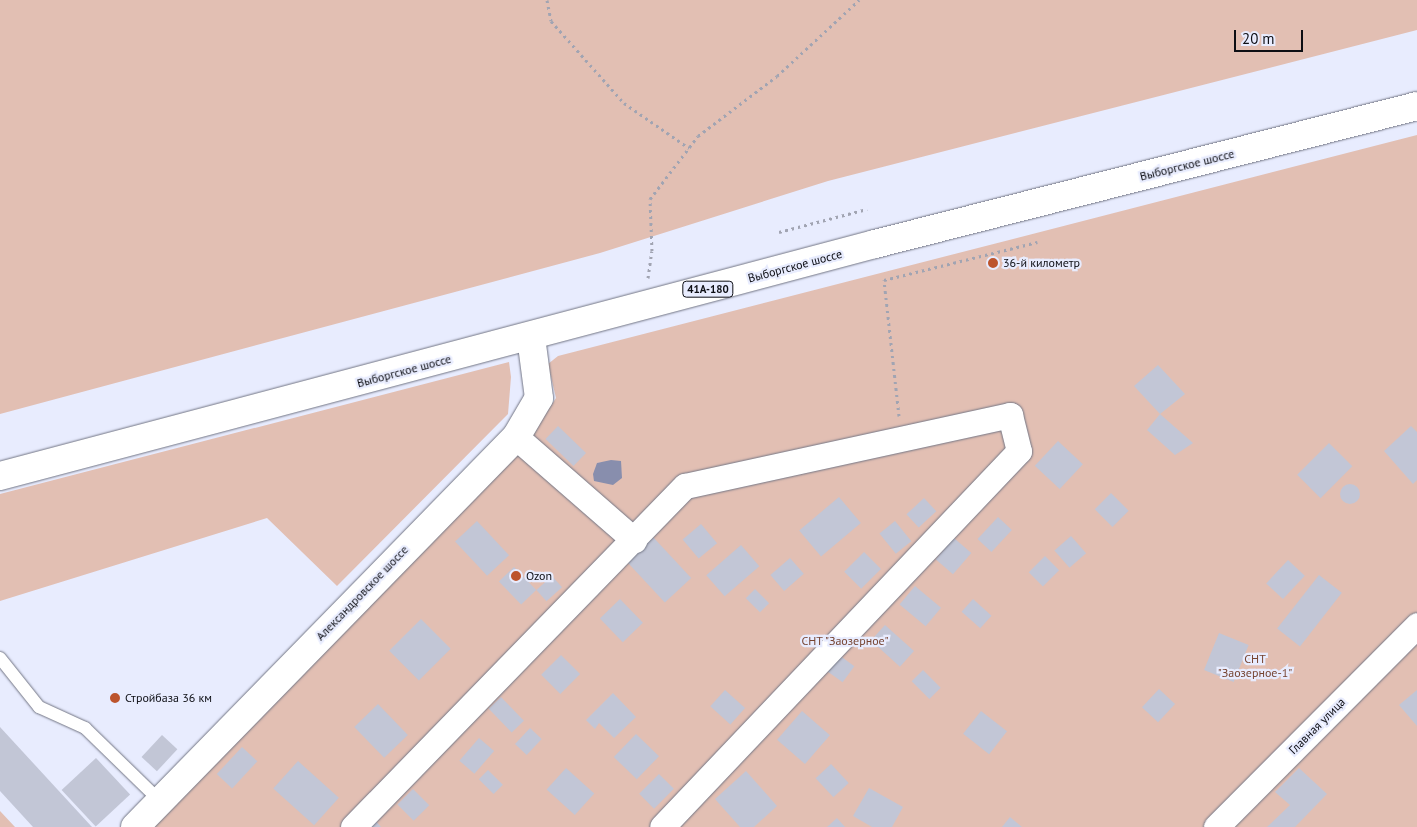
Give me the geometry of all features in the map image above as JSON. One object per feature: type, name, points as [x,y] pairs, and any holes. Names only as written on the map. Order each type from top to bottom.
[{"type":"main road","name":"Выборгское шоссе","points":[[0,476],[852,251],[1417,106]]},
{"type":"main road","name":"Александровское шоссе","points":[[135,827],[516,436],[539,398],[531,337]]},
{"type":"street","points":[[353,827],[685,486],[1010,415],[1019,451],[662,827]]},
{"type":"street","points":[[516,436],[634,540]]},
{"type":"street","name":"Главная улица","points":[[1216,827],[1417,625]]},
{"type":"lane","points":[[0,658],[39,707],[85,728],[160,801]]},
{"type":"path","points":[[547,0],[551,21],[624,103],[689,148]]},
{"type":"path","points":[[652,251],[650,199],[698,136],[777,76],[859,0]]},
{"type":"path","points":[[779,232],[866,209]]},
{"type":"path","points":[[902,439],[884,280],[1037,242]]},
{"type":"green space","points":[[0,0],[1417,0],[1417,30],[828,181],[600,253],[0,414]]},
{"type":"green space","points":[[1417,135],[1417,827],[135,827],[548,410],[556,398],[548,364],[558,356]],"holes":[[[621,461],[621,469],[597,463]]]},
{"type":"green space","points":[[509,362],[511,377],[508,414],[337,586],[267,518],[0,601],[0,494]]},
{"type":"green space","points":[[0,811],[15,827],[0,827]]},
{"type":"water","points":[[611,460],[621,461],[622,478],[613,485],[594,481],[593,474],[597,463]]},
{"type":"building","points":[[1158,365],[1185,394],[1160,414],[1134,386]]},
{"type":"building","points":[[1160,414],[1193,443],[1175,455],[1147,430]]},
{"type":"building","points":[[558,426],[586,453],[574,466],[545,439]]},
{"type":"building","points":[[1411,426],[1417,432],[1417,480],[1413,484],[1384,451]]},
{"type":"building","points":[[1058,441],[1083,464],[1060,489],[1035,466]]},
{"type":"building","points":[[1329,443],[1352,466],[1321,498],[1297,475]]},
{"type":"building","points":[[1350,484],[1357,487],[1360,494],[1357,501],[1350,504],[1343,501],[1340,494],[1343,487]]},
{"type":"building","points":[[1111,493],[1129,511],[1112,527],[1095,509]]},
{"type":"building","points":[[839,497],[861,523],[821,556],[799,530]]},
{"type":"building","points":[[924,498],[936,511],[919,528],[906,514]]},
{"type":"building","points":[[998,517],[1012,530],[991,552],[978,539]]},
{"type":"building","points":[[477,521],[509,555],[487,576],[455,541]]},
{"type":"building","points":[[895,521],[911,541],[896,554],[879,534]]},
{"type":"building","points":[[701,524],[717,543],[699,559],[683,539]]},
{"type":"building","points":[[1071,536],[1086,553],[1069,568],[1054,550]]},
{"type":"building","points":[[653,537],[691,578],[665,603],[627,562]]},
{"type":"building","points":[[954,538],[971,553],[953,574],[936,559]]},
{"type":"building","points":[[741,545],[759,566],[725,596],[706,575]]},
{"type":"building","points":[[864,552],[881,569],[861,589],[844,572]]},
{"type":"building","points":[[1045,556],[1059,570],[1043,586],[1029,572]]},
{"type":"building","points":[[790,558],[804,574],[784,591],[770,575]]},
{"type":"building","points":[[1288,560],[1305,576],[1283,599],[1266,583]]},
{"type":"building","points":[[514,567],[536,590],[521,605],[499,582]]},
{"type":"building","points":[[1319,575],[1342,593],[1300,646],[1277,629]]},
{"type":"building","points":[[552,576],[562,587],[546,601],[536,590]]},
{"type":"building","points":[[915,586],[941,608],[926,626],[900,604]]},
{"type":"building","points":[[755,589],[769,603],[760,612],[746,598]]},
{"type":"building","points":[[620,599],[643,623],[623,642],[600,618]]},
{"type":"building","points":[[973,599],[992,616],[980,628],[962,612]]},
{"type":"building","points":[[421,619],[451,649],[419,681],[389,651]]},
{"type":"building","points":[[885,625],[914,651],[900,667],[871,641]]},
{"type":"building","points":[[1219,633],[1249,645],[1234,682],[1204,670]]},
{"type":"building","points":[[561,655],[580,674],[560,694],[541,675]]},
{"type":"building","points":[[839,655],[854,666],[843,682],[827,671]]},
{"type":"building","points":[[923,670],[941,688],[929,699],[912,681]]},
{"type":"building","points":[[1159,689],[1175,704],[1158,722],[1142,707]]},
{"type":"building","points":[[725,690],[745,708],[730,724],[710,706]]},
{"type":"building","points":[[1417,690],[1417,726],[1399,705]]},
{"type":"building","points":[[613,693],[636,717],[614,738],[599,723],[595,729],[586,720]]},
{"type":"building","points":[[501,697],[524,721],[512,733],[489,709]]},
{"type":"building","points":[[378,704],[408,735],[384,758],[354,727]]},
{"type":"building","points":[[802,711],[830,735],[805,764],[777,740]]},
{"type":"building","points":[[981,711],[1007,731],[989,754],[963,734]]},
{"type":"building","points":[[0,727],[92,827],[33,827],[0,791]]},
{"type":"building","points":[[530,728],[542,739],[527,755],[515,744]]},
{"type":"building","points":[[636,734],[659,756],[637,779],[614,757]]},
{"type":"building","points":[[162,735],[177,749],[157,771],[142,757]]},
{"type":"building","points":[[479,738],[494,751],[474,774],[459,761]]},
{"type":"building","points":[[242,747],[257,761],[232,788],[217,774]]},
{"type":"building","points":[[96,758],[130,795],[96,827],[62,790]]},
{"type":"building","points":[[298,761],[339,798],[314,825],[273,788]]},
{"type":"building","points":[[831,764],[849,783],[833,797],[816,778]]},
{"type":"building","points":[[566,768],[594,793],[575,815],[547,790]]},
{"type":"building","points":[[1299,768],[1327,794],[1295,827],[1267,827],[1290,805],[1275,792]]},
{"type":"building","points":[[488,770],[503,785],[494,794],[479,779]]},
{"type":"building","points":[[746,771],[777,806],[754,827],[740,827],[715,799]]},
{"type":"building","points":[[659,774],[674,789],[654,809],[639,794]]},
{"type":"building","points":[[869,788],[903,807],[892,827],[872,827],[853,816]]},
{"type":"building","points":[[413,789],[429,805],[414,821],[397,805]]},
{"type":"building","points":[[1010,817],[1022,827],[1002,827]]},
{"type":"building","points":[[373,818],[381,827],[364,827]]},
{"type":"building","points":[[837,818],[845,827],[827,827]]},
{"type":"place","name":"36-й километр","points":[[993,263]]},
{"type":"place","name":"Ozon","points":[[516,576]]},
{"type":"place","name":"Стройбаза 36 км","points":[[115,698]]},
{"type":"park label","name":"СНТ \"Заозерное\"","points":[[845,641]]},
{"type":"park label","name":"СНТ \"Заозерное-1\"","points":[[1255,666]]}]
